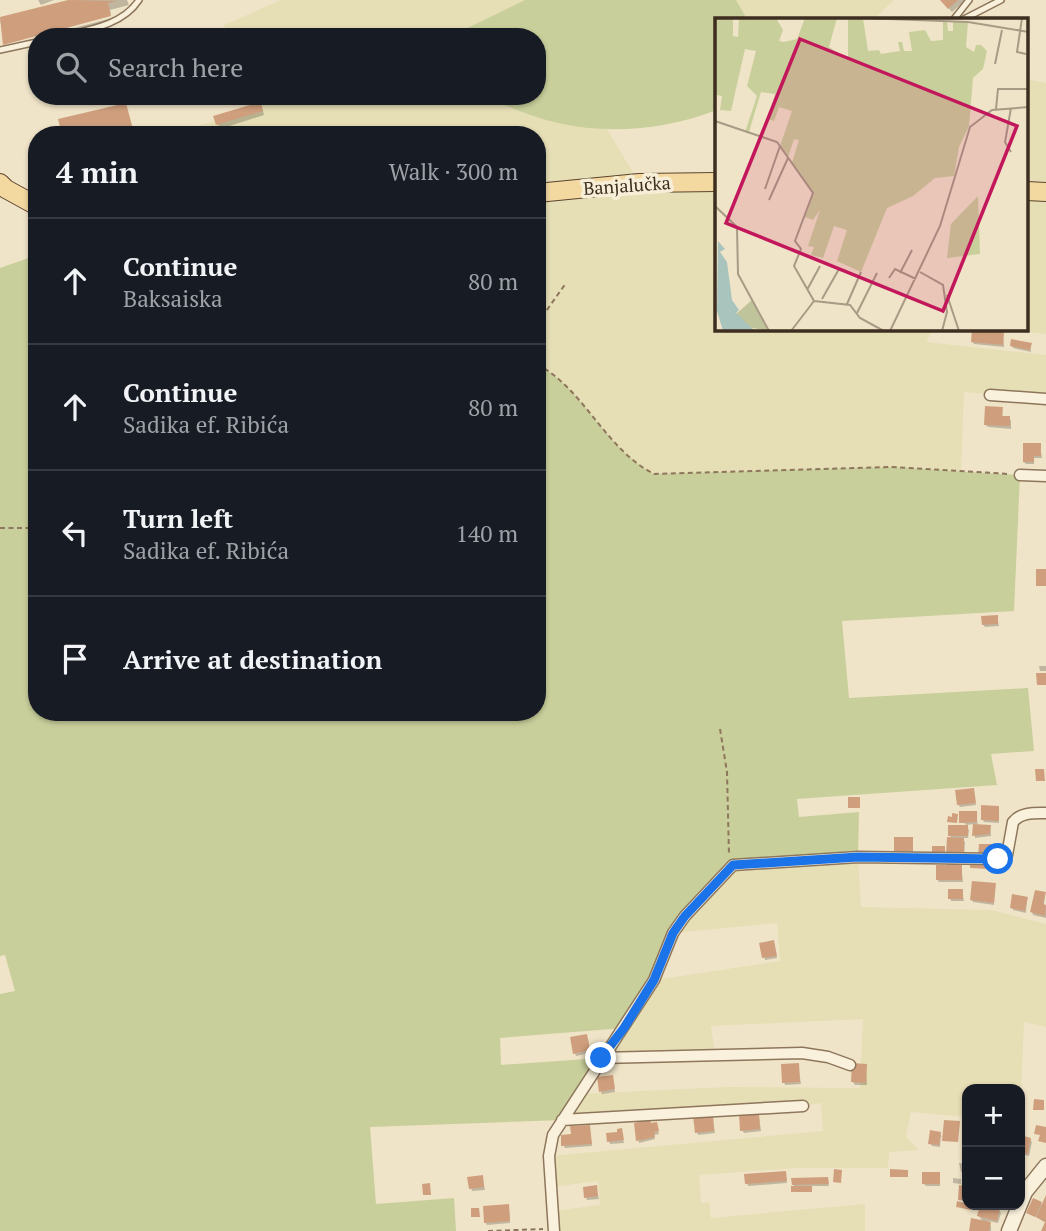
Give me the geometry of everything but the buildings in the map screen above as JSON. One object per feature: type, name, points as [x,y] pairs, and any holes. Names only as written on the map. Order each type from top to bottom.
[{"type":"main road","name":"Banjalučka","points":[[546,192],[639,183],[715,182]]},
{"type":"main road","points":[[0,183],[28,201]]},
{"type":"main road","points":[[1028,191],[1046,192]]},
{"type":"street","points":[[990,395],[1046,399]]},
{"type":"street","points":[[1020,475],[1046,476]]},
{"type":"street","points":[[554,1230],[550,1144],[601,1058],[624,1028],[654,980],[673,933],[730,866],[858,857],[1003,858],[1007,855],[1016,818],[1023,814],[1046,813]]},
{"type":"street","points":[[601,1058],[802,1053],[828,1057],[850,1065]]},
{"type":"street","points":[[562,1120],[803,1107]]},
{"type":"street","points":[[1009,1231],[1025,1192],[1046,1166]]},
{"type":"lane","points":[[97,28],[115,21],[134,8],[139,0]]},
{"type":"lane","points":[[955,18],[970,0]]},
{"type":"lane","points":[[966,18],[1001,0]]},
{"type":"lane","points":[[0,50],[28,44]]},
{"type":"path","points":[[546,311],[566,283]]},
{"type":"path","points":[[546,369],[567,387],[625,454],[640,467],[654,474],[892,467],[1020,475]]},
{"type":"path","points":[[0,528],[28,528]]},
{"type":"path","points":[[720,729],[727,772],[730,866]]},
{"type":"path","points":[[488,1231],[554,1230]]},
{"type":"shaded area","points":[[281,0],[525,0],[467,28],[225,28],[224,25]]},
{"type":"shaded area","points":[[736,0],[894,0],[875,18],[746,18]]},
{"type":"shaded area","points":[[1028,79],[1046,83],[1046,334],[1020,331],[1028,331]]},
{"type":"shaded area","points":[[246,105],[505,105],[559,123],[607,129],[639,183],[715,182],[715,331],[932,331],[926,342],[1046,355],[1046,399],[964,392],[961,471],[892,467],[654,474],[640,467],[625,454],[567,387],[546,369],[546,126],[198,126],[247,110]]},
{"type":"shaded area","points":[[858,857],[861,907],[991,910],[1046,924],[1046,1027],[1024,1022],[1021,1084],[962,1084],[962,1117],[911,1112],[906,1137],[919,1150],[889,1152],[888,1168],[797,1168],[699,1175],[701,1203],[709,1202],[711,1218],[865,1204],[865,1231],[554,1231],[553,1211],[600,1205],[598,1181],[552,1187],[549,1156],[823,1131],[821,1103],[562,1120],[579,1094],[727,1087],[860,1088],[863,1019],[711,1026],[715,1054],[601,1058],[654,980],[780,961],[777,923],[673,933],[730,866]]},
{"type":"green space","points":[[525,0],[736,0],[746,18],[715,18],[715,111],[659,126],[618,129],[578,127],[548,121],[505,105],[546,105],[546,28],[467,28]]},
{"type":"green space","points":[[28,258],[28,721],[546,721],[546,370],[569,389],[622,450],[654,474],[892,467],[1020,475],[1014,611],[842,621],[849,698],[1028,688],[1034,751],[991,754],[997,785],[797,799],[799,817],[859,812],[858,857],[733,865],[685,916],[624,1028],[500,1038],[501,1065],[601,1058],[562,1120],[370,1127],[376,1204],[454,1198],[456,1231],[0,1231],[0,994],[15,991],[5,955],[0,956],[0,268]]},
{"type":"route","points":[[601,1058],[624,1028],[654,980],[673,933],[730,866],[858,857],[998,859]]}]
